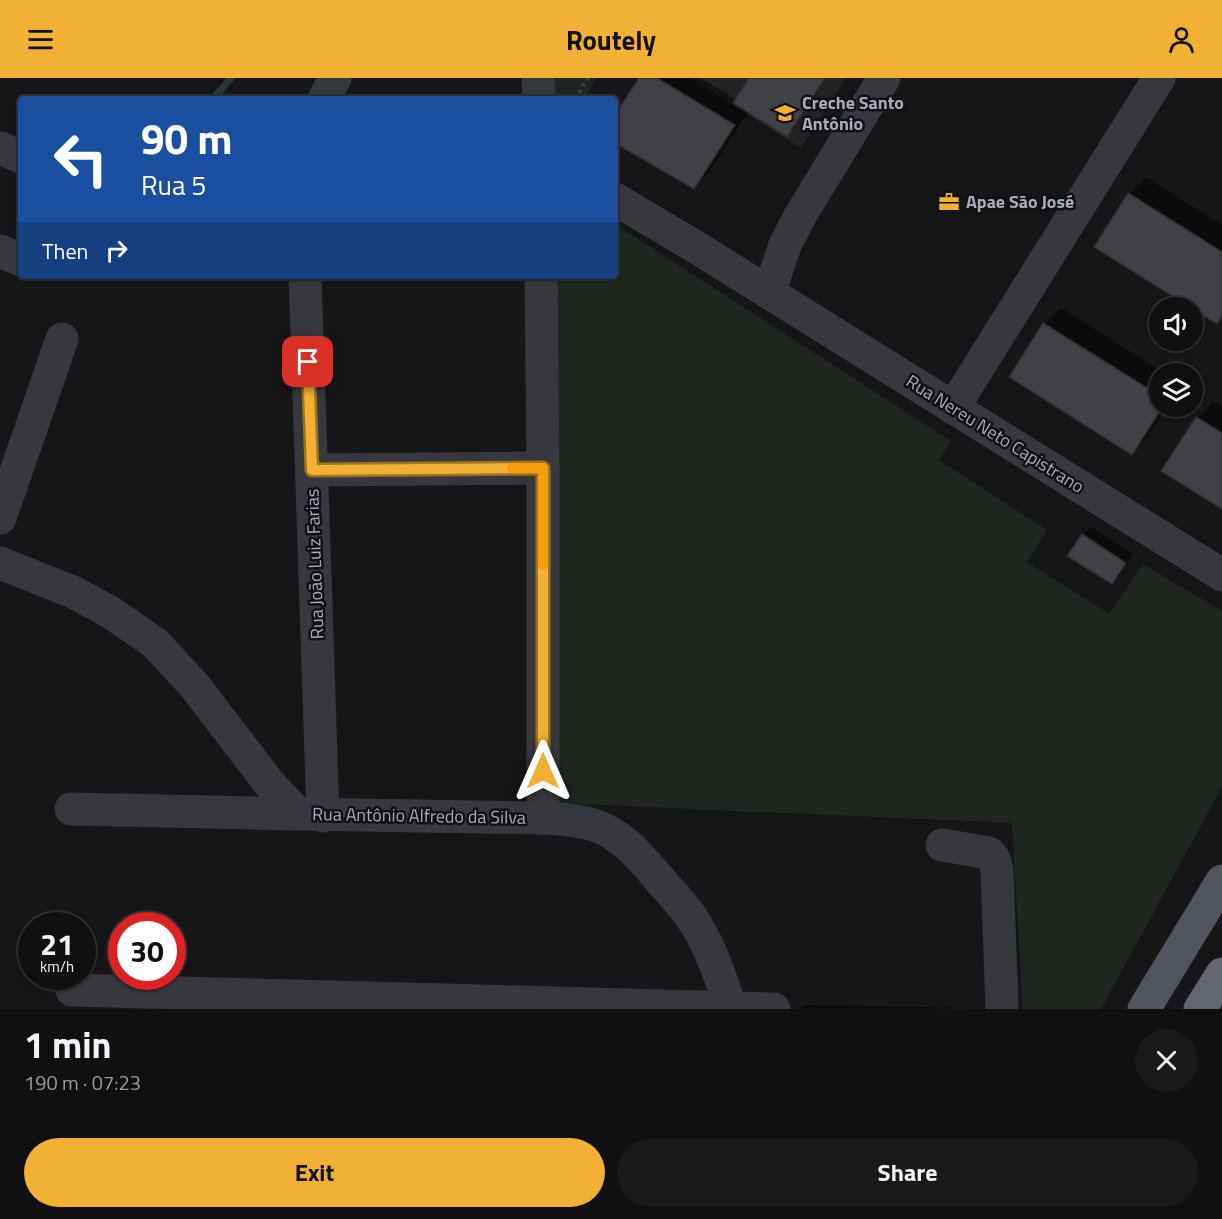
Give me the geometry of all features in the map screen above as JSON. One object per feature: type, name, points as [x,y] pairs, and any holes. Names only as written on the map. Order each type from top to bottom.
[{"type":"highway","points":[[1200,1009],[1222,974]]},
{"type":"main road","points":[[1144,1009],[1222,881]]},
{"type":"street","points":[[326,96],[335,78]]},
{"type":"street","points":[[538,78],[539,96]]},
{"type":"street","points":[[769,293],[785,245],[800,216],[884,78]]},
{"type":"street","points":[[953,408],[1159,78]]},
{"type":"street","points":[[0,148],[18,156]]},
{"type":"street","name":"Rua Nereu Neto Capistrano","points":[[618,201],[1222,575]]},
{"type":"street","points":[[0,251],[18,259]]},
{"type":"street","name":"Rua João Luiz Farias","points":[[305,279],[312,470],[311,815]]},
{"type":"street","points":[[542,279],[543,818]]},
{"type":"street","points":[[0,518],[63,339]]},
{"type":"street","points":[[312,470],[543,468]]},
{"type":"street","name":"Rua Antônio Alfredo da Silva","points":[[0,563],[73,592],[110,612],[155,643],[194,685],[269,783],[311,815],[562,819],[595,826],[609,832],[634,851],[698,927],[731,1008]]},
{"type":"street","points":[[71,809],[311,815]]},
{"type":"street","points":[[942,845],[989,853],[994,859],[997,870],[1002,1009]]},
{"type":"street","points":[[72,990],[774,1009]]},
{"type":"path","points":[[577,96],[588,78]]},
{"type":"shaded area","points":[[548,78],[597,78],[586,96],[549,96]]},
{"type":"shaded area","name":"Creche Santo Antônio","points":[[690,78],[846,78],[801,148]]},
{"type":"shaded area","points":[[618,226],[951,441],[939,460],[1047,530],[1027,562],[1109,614],[1143,564],[1222,611],[1222,787],[1101,1009],[1023,1009],[1012,823],[555,803],[557,279],[618,279]]},
{"type":"building","points":[[639,78],[657,78],[735,125],[694,189],[618,145],[618,110]]},
{"type":"building","points":[[749,78],[825,78],[787,137],[733,103]]},
{"type":"building","points":[[1128,193],[1222,252],[1222,315],[1217,324],[1203,315],[1203,297],[1174,297],[1094,247]]},
{"type":"building","points":[[1043,323],[1149,389],[1149,417],[1156,417],[1132,455],[1009,377]]},
{"type":"building","points":[[1196,417],[1222,433],[1222,509],[1161,471]]},
{"type":"building","points":[[1082,534],[1126,563],[1112,584],[1067,556]]},
{"type":"waterway","points":[[216,96],[231,78]]},
{"type":"slow traffic","points":[[512,468],[543,468],[543,565]]},
{"type":"place","name":"Creche Santo Antônio","points":[[785,113]]},
{"type":"place","name":"Apae São José","points":[[949,202]]},
{"type":"route","points":[[308,362],[312,470],[543,468],[543,771]]}]
